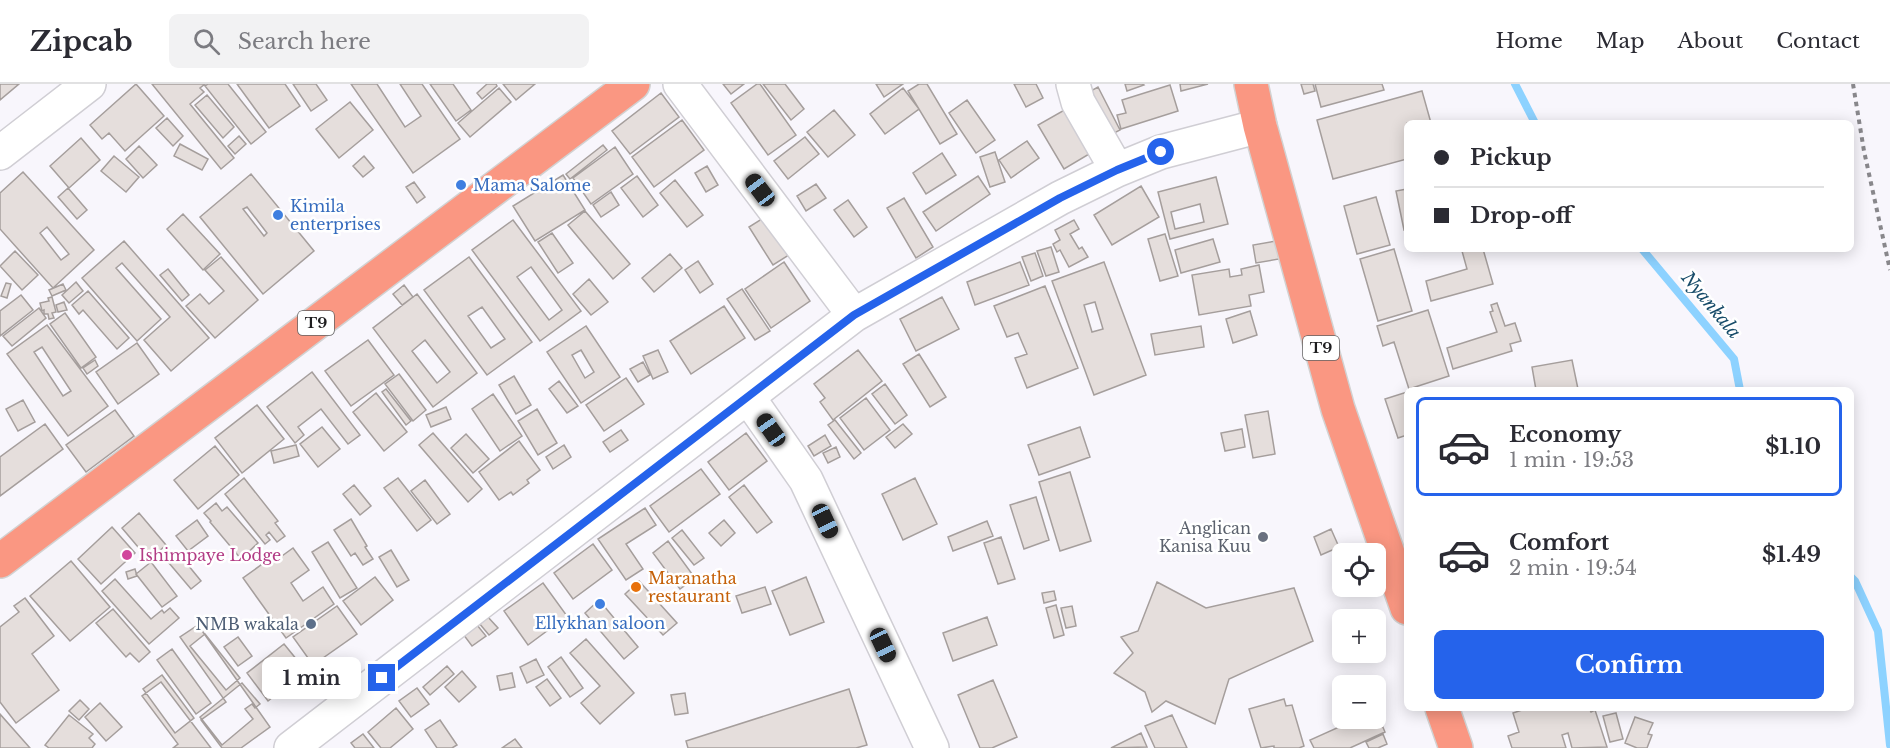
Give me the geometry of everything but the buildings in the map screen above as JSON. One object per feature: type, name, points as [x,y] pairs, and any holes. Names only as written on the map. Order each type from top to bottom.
[{"type":"highway","name":"T9","points":[[0,561],[633,84]]},
{"type":"highway","name":"T9","points":[[1251,84],[1260,126],[1338,409],[1404,599]]},
{"type":"highway","points":[[1443,711],[1456,748]]},
{"type":"street","points":[[0,153],[89,84]]},
{"type":"street","points":[[680,84],[854,315]]},
{"type":"street","points":[[1073,84],[1078,102],[1117,170]]},
{"type":"street","points":[[291,748],[854,315],[1060,198],[1117,170],[1161,152],[1260,126]]},
{"type":"street","points":[[748,396],[806,480],[932,748]]},
{"type":"path","points":[[1853,84],[1864,151],[1890,270]]},
{"type":"waterway","name":"Nyankala","points":[[1515,84],[1533,120]]},
{"type":"waterway","name":"Nyankala","points":[[1645,252],[1734,359],[1739,387]]},
{"type":"waterway","name":"Nyankala","points":[[1854,580],[1878,631],[1890,745]]},
{"type":"place","name":"Mama Salome","points":[[461,185]]},
{"type":"place","name":"Kimila enterprises","points":[[278,215]]},
{"type":"place","name":"Anglican Kanisa Kuu","points":[[1263,537]]},
{"type":"place","name":"Ishimpaye Lodge","points":[[127,555]]},
{"type":"place","name":"Maranatha restaurant","points":[[636,587]]},
{"type":"place","name":"Ellykhan saloon","points":[[600,604]]},
{"type":"place","name":"NMB wakala","points":[[311,624]]},
{"type":"route","points":[[382,678],[854,315],[1060,198],[1117,170],[1161,152]]}]
